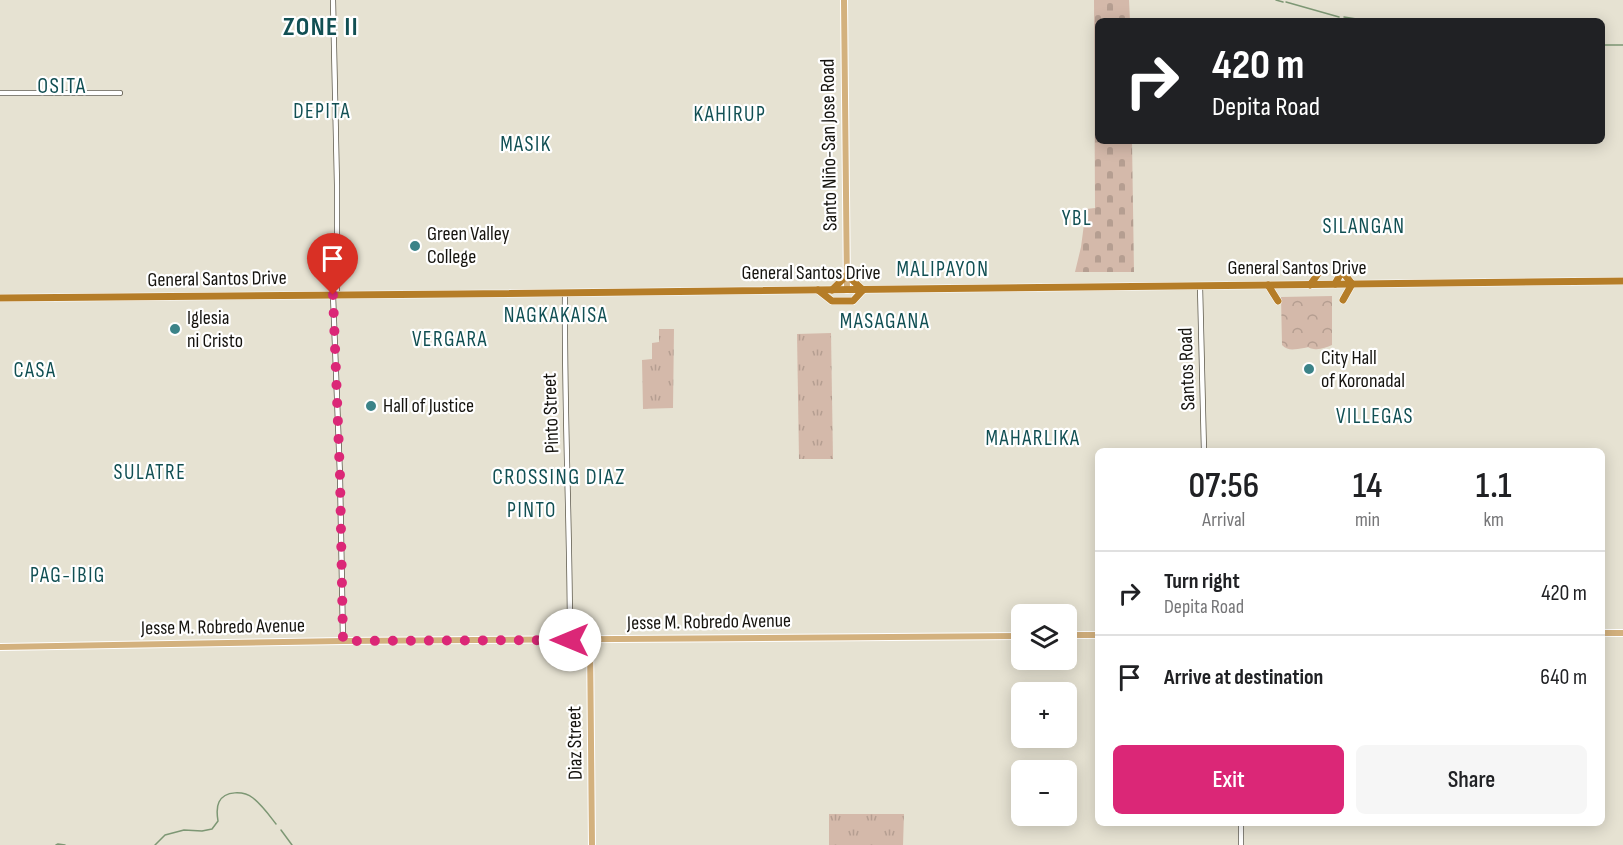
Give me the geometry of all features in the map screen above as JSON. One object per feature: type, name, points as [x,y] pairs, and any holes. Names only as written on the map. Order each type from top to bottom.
[{"type":"highway","points":[[1310,285],[1320,271]]},
{"type":"highway","points":[[1335,284],[1342,271],[1352,284],[1343,300]]},
{"type":"highway","points":[[818,290],[832,301],[853,301],[863,290],[847,275],[832,290]]},
{"type":"highway","name":"General Santos Drive","points":[[0,298],[1623,281]]},
{"type":"highway","points":[[1268,285],[1278,301]]},
{"type":"main road","name":"Santo Niño-San Jose Road","points":[[844,0],[847,290]]},
{"type":"main road","points":[[1605,633],[1623,633]]},
{"type":"main road","points":[[1077,635],[1095,635]]},
{"type":"main road","name":"Jesse M. Robredo Avenue","points":[[0,647],[343,641],[1011,636]]},
{"type":"main road","name":"Diaz Street","points":[[590,640],[592,845]]},
{"type":"street","points":[[333,0],[337,185],[335,295],[343,641]]},
{"type":"street","points":[[0,93],[120,93]]},
{"type":"street","name":"Santos Road","points":[[1200,286],[1204,448]]},
{"type":"street","name":"Pinto Street","points":[[566,293],[570,640]]},
{"type":"street","points":[[1241,826],[1241,845]]},
{"type":"green space","points":[[1094,0],[1129,0],[1130,18],[1095,18],[1095,144],[1132,144],[1134,272],[1075,272],[1086,209],[1095,208]]},
{"type":"green space","points":[[1332,296],[1332,345],[1319,349],[1308,347],[1292,350],[1282,345],[1281,297]]},
{"type":"green space","points":[[659,329],[674,329],[673,408],[643,409],[642,360],[652,359],[652,343],[659,342]]},
{"type":"green space","points":[[831,333],[833,459],[799,459],[797,334]]},
{"type":"green space","points":[[829,814],[904,814],[903,845],[829,845]]},
{"type":"waterway","points":[[1276,0],[1283,2]]},
{"type":"waterway","points":[[1286,2],[1339,17]]},
{"type":"waterway","points":[[1344,17],[1350,18]]},
{"type":"waterway","points":[[1605,45],[1623,45]]},
{"type":"waterway","points":[[155,845],[165,835],[184,830],[212,829],[218,821],[219,802],[230,794],[240,793],[253,798],[276,824]]},
{"type":"waterway","points":[[281,830],[292,845]]},
{"type":"waterway","points":[[56,845],[65,845]]},
{"type":"place","name":"Green Valley College","points":[[415,246]]},
{"type":"place","name":"Iglesia ni Cristo","points":[[175,329]]},
{"type":"place","name":"City Hall of Koronadal","points":[[1309,369]]},
{"type":"place","name":"Hall of Justice","points":[[371,406]]},
{"type":"district","name":"ZONE II","points":[[321,27]]},
{"type":"district","name":"OSITA","points":[[62,86]]},
{"type":"district","name":"DEPITA","points":[[322,111]]},
{"type":"district","name":"KAHIRUP","points":[[730,114]]},
{"type":"district","name":"MASIK","points":[[526,144]]},
{"type":"district","name":"YBL","points":[[1077,218]]},
{"type":"district","name":"SILANGAN","points":[[1364,226]]},
{"type":"district","name":"MALIPAYON","points":[[943,269]]},
{"type":"district","name":"NAGKAKAISA","points":[[556,315]]},
{"type":"district","name":"MASAGANA","points":[[885,321]]},
{"type":"district","name":"VERGARA","points":[[450,339]]},
{"type":"district","name":"CASA","points":[[35,370]]},
{"type":"district","name":"VILLEGAS","points":[[1375,416]]},
{"type":"district","name":"MAHARLIKA","points":[[1033,438]]},
{"type":"district","name":"SULATRE","points":[[150,472]]},
{"type":"district","name":"CROSSING DIAZ","points":[[559,477]]},
{"type":"district","name":"PINTO","points":[[532,510]]},
{"type":"district","name":"PAG-IBIG","points":[[68,575]]},
{"type":"route","points":[[333,295],[343,641],[570,640]]}]
